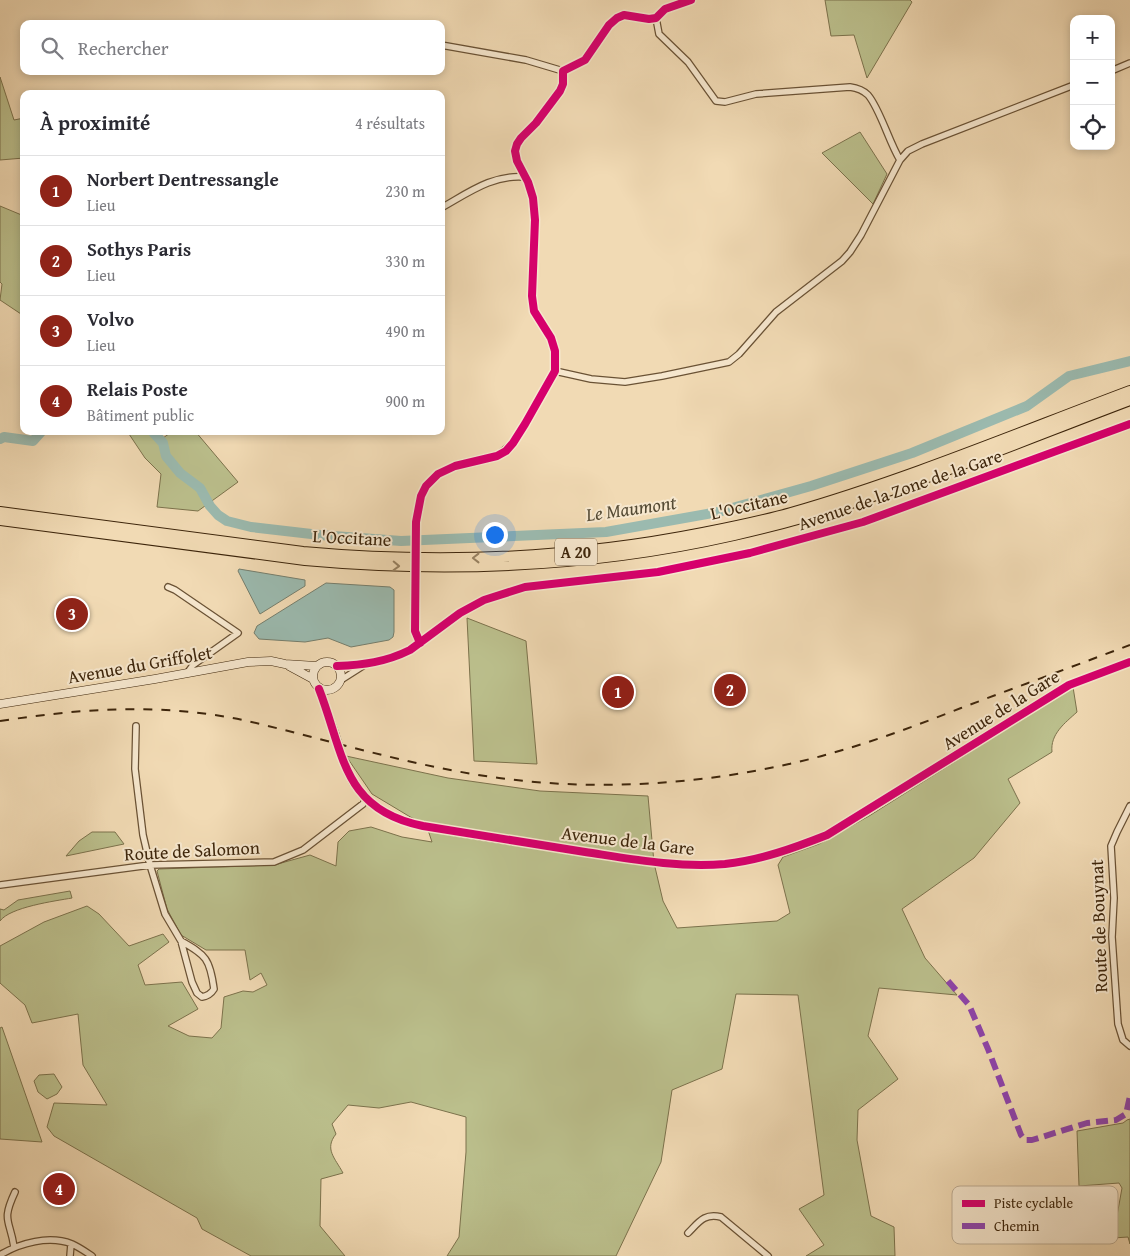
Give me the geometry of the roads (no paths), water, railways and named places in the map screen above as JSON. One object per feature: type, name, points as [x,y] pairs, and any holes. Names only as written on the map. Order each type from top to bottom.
[{"type":"highway","name":"L'Occitane","points":[[0,512],[303,552],[348,556],[499,558],[570,553],[670,539],[789,514],[889,481],[1130,392]]},
{"type":"highway","name":"L'Occitane","points":[[0,520],[271,556],[347,564],[452,567],[510,566],[579,561],[646,552],[706,541],[823,512],[890,490],[1130,400]]},
{"type":"street","points":[[445,46],[526,60],[564,71],[585,60],[616,18],[624,15],[649,19],[656,18],[665,9],[691,0]]},
{"type":"street","points":[[656,18],[659,34],[688,62],[716,100],[725,102],[765,93],[850,87],[861,89],[874,104],[900,160]]},
{"type":"street","points":[[1115,70],[1130,64]]},
{"type":"street","points":[[420,643],[415,632],[416,522],[421,496],[426,486],[438,474],[455,466],[497,456],[513,443],[555,370],[555,351],[551,338],[534,311],[532,296],[534,198],[517,161],[515,151],[517,144],[536,123],[560,91],[563,84],[564,71]]},
{"type":"street","points":[[555,370],[591,378],[625,382],[729,362],[739,354],[776,312],[850,252],[861,235],[900,160],[908,151],[1070,87]]},
{"type":"street","points":[[445,206],[497,179],[525,177]]},
{"type":"street","name":"Avenue de la Zone de la Gare","points":[[337,666],[387,660],[410,650],[476,604],[525,587],[658,572],[750,553],[863,522],[1130,424]]},
{"type":"street","points":[[168,587],[238,633],[193,665],[188,672]]},
{"type":"street","name":"Avenue du Griffolet","points":[[0,704],[255,662],[270,661],[316,666]]},
{"type":"street","points":[[285,664],[312,679],[319,689],[323,690],[332,690],[339,684],[341,675],[337,666],[333,663],[324,662],[313,670],[312,679]]},
{"type":"street","name":"Avenue de la Gare","points":[[319,689],[329,713],[343,760],[354,785],[366,799],[384,813],[409,823],[528,843],[641,860],[696,865],[754,860],[796,847],[827,834],[1062,689],[1130,662]]},
{"type":"street","name":"Avenue de la Zone de la Gare","points":[[341,680],[365,664]]},
{"type":"street","points":[[329,713],[332,690]]},
{"type":"street","points":[[136,726],[136,768],[143,835],[150,865],[165,914],[180,941],[197,993],[202,997],[212,993],[214,989],[208,961],[198,950],[180,941]]},
{"type":"street","name":"Route de Salomon","points":[[0,885],[150,865],[274,862],[303,850],[363,804],[366,799]]},
{"type":"street","name":"Route de Bouynat","points":[[1130,806],[1111,846],[1114,898],[1112,937],[1118,1024],[1122,1040],[1130,1046]]},
{"type":"street","points":[[14,1192],[8,1206],[7,1215],[14,1246]]},
{"type":"street","points":[[688,1233],[702,1219],[711,1215],[721,1217],[768,1256]]},
{"type":"street","points":[[0,1255],[14,1246],[37,1241],[60,1241],[71,1244],[92,1256]]},
{"type":"street","points":[[70,1256],[71,1244]]},
{"type":"water","points":[[239,569],[305,580],[305,586],[260,614],[238,571]]},
{"type":"water","points":[[326,583],[390,587],[394,590],[393,637],[389,640],[351,647],[328,638],[305,642],[259,639],[254,633],[257,626]]},
{"type":"waterway","name":"Le Maumont","points":[[156,435],[163,443],[166,456],[180,473],[200,488],[210,506],[218,515],[227,521],[251,527],[320,535],[401,541],[606,532],[718,512],[811,486],[912,453],[1027,406],[1069,376],[1130,361]]},
{"type":"waterway","name":"Le Maumont","points":[[0,439],[4,437],[33,441],[38,435]]},
{"type":"railway","points":[[0,721],[80,711],[134,709],[188,712],[247,721],[399,759],[499,778],[572,784],[645,784],[718,777],[789,764],[833,753],[898,732],[1130,645]]},
{"type":"place","name":"Volvo","points":[[72,614]]},
{"type":"place","name":"Sothys Paris","points":[[730,690]]},
{"type":"place","name":"Norbert Dentressangle","points":[[618,692]]},
{"type":"place","name":"Relais Poste","points":[[59,1189]]}]
